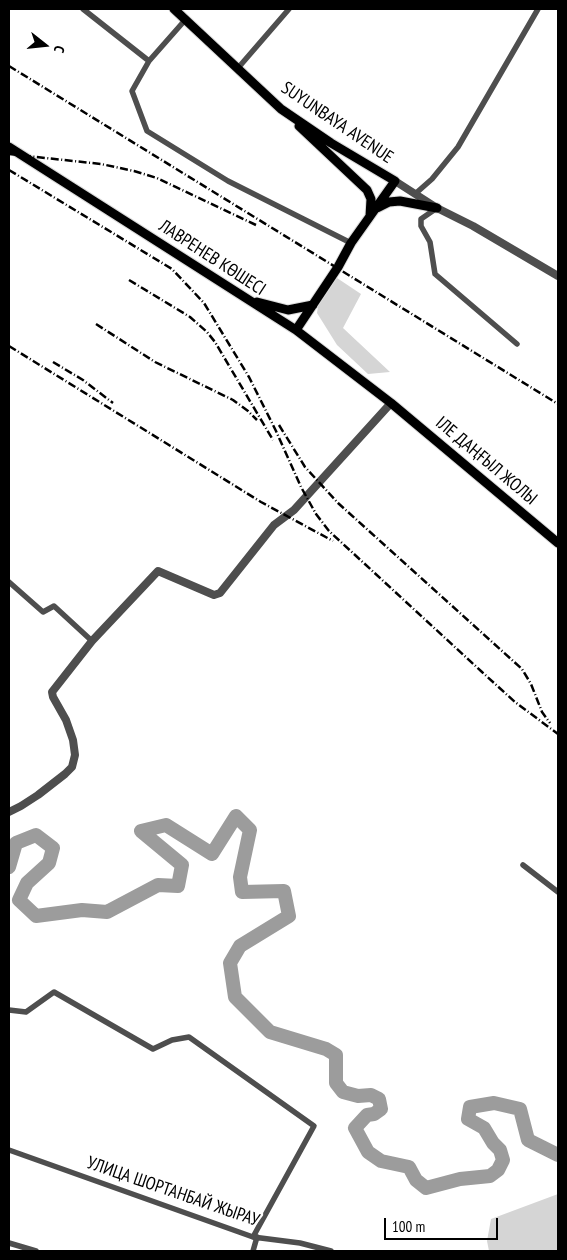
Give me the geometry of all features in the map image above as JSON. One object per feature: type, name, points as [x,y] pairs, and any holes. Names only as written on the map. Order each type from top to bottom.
[{"type":"main road","name":"SUYUNBAYA AVENUE","points":[[174,9],[281,109],[331,143],[395,181]]},
{"type":"main road","points":[[281,109],[367,190],[371,199],[372,213]]},
{"type":"main road","name":"ЛАВРЕНЕВ КӨШЕСІ","points":[[9,147],[296,330],[392,404]]},
{"type":"main road","points":[[296,330],[351,243],[395,181]]},
{"type":"main road","points":[[372,213],[389,202],[400,201],[437,208]]},
{"type":"main road","points":[[246,299],[274,308],[288,310],[313,305]]},
{"type":"main road","name":"ІЛЕ ДАҢҒЫЛ ЖОЛЫ","points":[[392,404],[558,543]]},
{"type":"street","points":[[82,9],[149,62]]},
{"type":"street","points":[[238,68],[289,9]]},
{"type":"street","points":[[415,194],[432,179],[458,147],[538,9]]},
{"type":"street","points":[[186,19],[149,62],[132,91],[147,131],[228,181],[351,243]]},
{"type":"street","points":[[395,181],[437,208],[558,276]]},
{"type":"street","points":[[437,208],[421,219],[421,226],[430,242],[435,274],[518,344]]},
{"type":"street","points":[[9,812],[38,795],[72,767],[75,755],[73,740],[66,720],[52,692],[92,641],[158,571],[214,595],[220,594],[274,525],[294,510],[392,404]]},
{"type":"street","points":[[9,582],[43,612],[54,606],[92,641]]},
{"type":"street","points":[[523,866],[558,892]]},
{"type":"street","points":[[9,1010],[26,1012],[54,992],[153,1049],[172,1040],[189,1037],[314,1126],[255,1237],[253,1251]]},
{"type":"street","name":"УЛИЦА ШОРТАНБАЙ ЖЫРАУ","points":[[9,1150],[255,1237],[300,1243],[330,1251]]},
{"type":"street","points":[[9,1243],[36,1251]]},
{"type":"shaded area","points":[[334,276],[361,294],[343,328],[390,372],[368,374],[337,345],[317,313],[318,306]]},
{"type":"shaded area","points":[[558,1194],[558,1251],[489,1251],[487,1241],[491,1219]]},
{"type":"waterway","points":[[9,867],[16,843],[36,835],[53,848],[49,863],[27,883],[19,900],[36,916],[82,910],[107,912],[158,885],[178,886],[182,865],[141,831],[166,825],[212,854],[236,816],[250,830],[240,877],[242,892],[284,891],[289,916],[240,946],[230,963],[235,997],[270,1032],[326,1049],[336,1055],[336,1083],[343,1092],[358,1096],[371,1095],[379,1099],[381,1109],[374,1114],[367,1115],[355,1128],[368,1152],[381,1161],[409,1167],[416,1180],[426,1188],[460,1179],[490,1176],[498,1170],[503,1160],[500,1150],[493,1143],[484,1128],[468,1119],[470,1107],[494,1103],[520,1109],[528,1140],[558,1155]]},
{"type":"railway","points":[[9,66],[558,404]]},
{"type":"railway","points":[[9,154],[101,164],[134,171],[157,178],[256,225]]},
{"type":"railway","points":[[9,170],[172,269],[204,303],[249,377],[301,487],[316,514],[329,531],[515,702],[558,734]]},
{"type":"railway","points":[[129,280],[190,317],[207,332],[215,342],[273,440]]},
{"type":"railway","points":[[96,324],[155,362],[233,400],[257,420]]},
{"type":"railway","points":[[9,346],[261,502],[333,541]]},
{"type":"railway","points":[[53,362],[83,380],[113,403]]},
{"type":"railway","points":[[279,425],[305,467],[338,503],[522,669],[531,684],[542,712],[550,723]]}]
